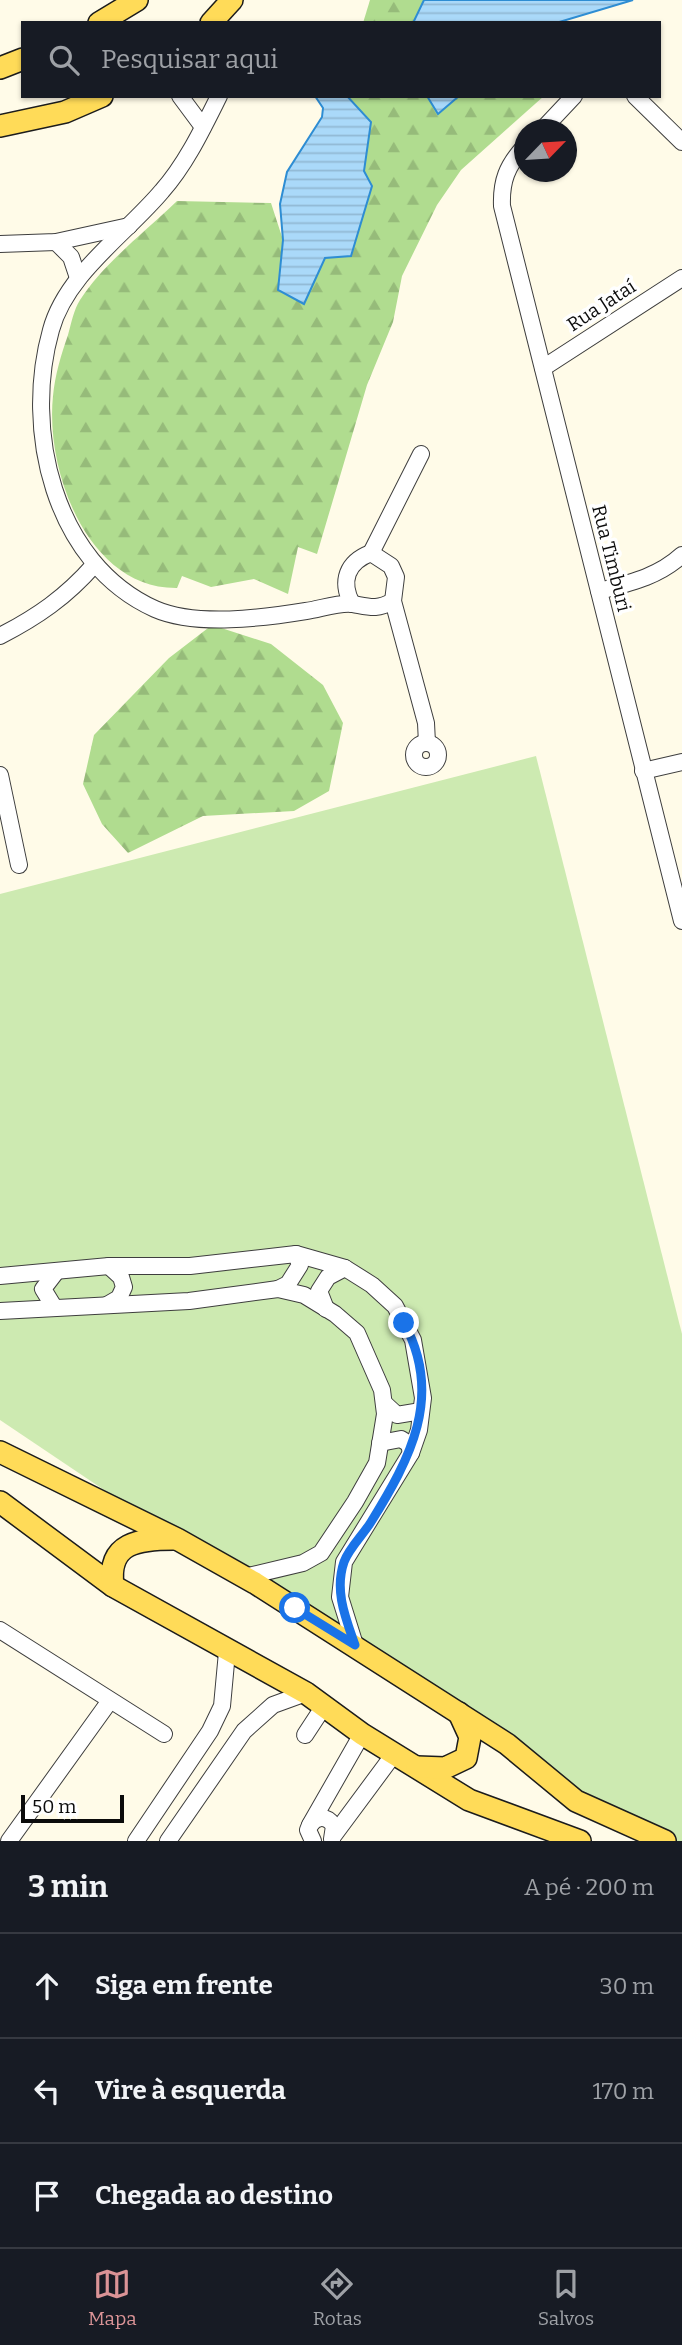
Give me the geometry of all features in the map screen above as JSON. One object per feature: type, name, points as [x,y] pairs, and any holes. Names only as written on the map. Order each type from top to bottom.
[{"type":"main road","points":[[102,21],[137,0]]},
{"type":"main road","points":[[213,21],[232,0]]},
{"type":"main road","points":[[0,68],[21,60]]},
{"type":"main road","points":[[0,125],[65,112],[97,98]]},
{"type":"main road","points":[[0,1452],[177,1539],[244,1577],[456,1709],[507,1744],[553,1785],[576,1801],[665,1841]]},
{"type":"main road","points":[[0,1502],[113,1587],[306,1693],[362,1734],[469,1800],[580,1841]]},
{"type":"main road","points":[[113,1587],[113,1561],[120,1551],[150,1539],[177,1539]]},
{"type":"main road","points":[[415,1767],[446,1768],[466,1758],[471,1746],[469,1729],[456,1709]]},
{"type":"street","points":[[181,98],[203,127]]},
{"type":"street","points":[[218,98],[165,188],[78,278],[51,327],[40,407],[43,446],[54,489],[93,565],[155,609],[187,618],[266,617],[352,604],[373,608],[393,601]]},
{"type":"street","points":[[552,119],[572,98]]},
{"type":"street","points":[[637,98],[682,142]]},
{"type":"street","name":"Rua Timburi","points":[[514,159],[501,184],[502,206],[682,921]]},
{"type":"street","points":[[0,244],[56,242],[129,226]]},
{"type":"street","points":[[56,242],[71,257],[78,278]]},
{"type":"street","name":"Rua Jataí","points":[[542,368],[682,278]]},
{"type":"street","points":[[352,604],[346,592],[345,579],[349,567],[359,558],[371,553],[421,454]]},
{"type":"street","points":[[371,553],[382,558],[396,577],[393,601],[426,723],[427,743]]},
{"type":"street","points":[[599,591],[639,581],[668,567],[682,555]]},
{"type":"street","points":[[0,636],[34,619],[69,593],[93,565]]},
{"type":"street","points":[[643,771],[682,762]]},
{"type":"street","points":[[0,775],[19,865]]},
{"type":"street","points":[[278,1289],[295,1276],[300,1265],[296,1254]]},
{"type":"street","points":[[0,1276],[109,1266],[190,1266],[296,1254],[345,1268],[372,1285],[396,1306],[414,1340],[423,1398],[411,1453],[344,1562],[340,1597],[355,1645]]},
{"type":"street","points":[[107,1305],[119,1298],[124,1287],[121,1277],[109,1266]]},
{"type":"street","points":[[327,1309],[319,1292],[322,1283],[345,1268]]},
{"type":"street","points":[[54,1307],[43,1289],[56,1272]]},
{"type":"street","points":[[0,1311],[189,1301],[278,1289],[304,1296],[327,1309],[357,1333],[370,1357],[384,1403],[377,1463],[321,1553],[303,1563],[244,1577]]},
{"type":"street","points":[[384,1403],[397,1415],[421,1411]]},
{"type":"street","points":[[380,1443],[401,1439],[408,1444],[411,1453]]},
{"type":"street","points":[[0,1630],[109,1702],[164,1734]]},
{"type":"street","points":[[136,1841],[210,1731],[222,1706],[227,1652]]},
{"type":"street","points":[[168,1841],[244,1731],[273,1705],[306,1693]]},
{"type":"street","points":[[9,1841],[109,1702]]},
{"type":"street","points":[[305,1735],[324,1706]]},
{"type":"street","points":[[309,1834],[362,1734]]},
{"type":"street","points":[[333,1839],[394,1754]]},
{"type":"street","points":[[309,1834],[316,1819],[324,1818],[334,1826],[333,1839]]},
{"type":"green space","points":[[370,0],[424,0],[414,21],[364,21]]},
{"type":"green space","points":[[349,98],[428,98],[438,113],[457,98],[542,98],[518,119],[514,119],[514,123],[461,170],[437,205],[402,276],[393,322],[367,385],[317,554],[298,547],[288,594],[254,579],[211,587],[182,576],[177,588],[146,583],[119,569],[97,547],[79,520],[65,490],[56,458],[52,426],[54,388],[80,300],[125,248],[177,201],[271,203],[283,240],[278,290],[364,171],[371,122]]},
{"type":"green space","points":[[212,625],[271,644],[323,685],[343,723],[329,791],[294,811],[203,816],[128,853],[102,824],[83,784],[94,735],[169,658]]},
{"type":"green space","points":[[536,756],[682,1334],[682,1841],[658,1841],[177,1539],[0,1420],[0,894]]},
{"type":"water","points":[[424,0],[633,0],[563,21],[414,21]]},
{"type":"water","points":[[316,98],[349,98],[371,122],[364,171],[372,186],[351,256],[325,258],[304,304],[278,290],[283,240],[280,204],[287,172],[322,117],[323,108]]},
{"type":"water","points":[[428,98],[457,98],[438,114]]},
{"type":"route","points":[[295,1608],[355,1645],[340,1597],[344,1562],[411,1453],[423,1398],[414,1340],[404,1323]]}]
